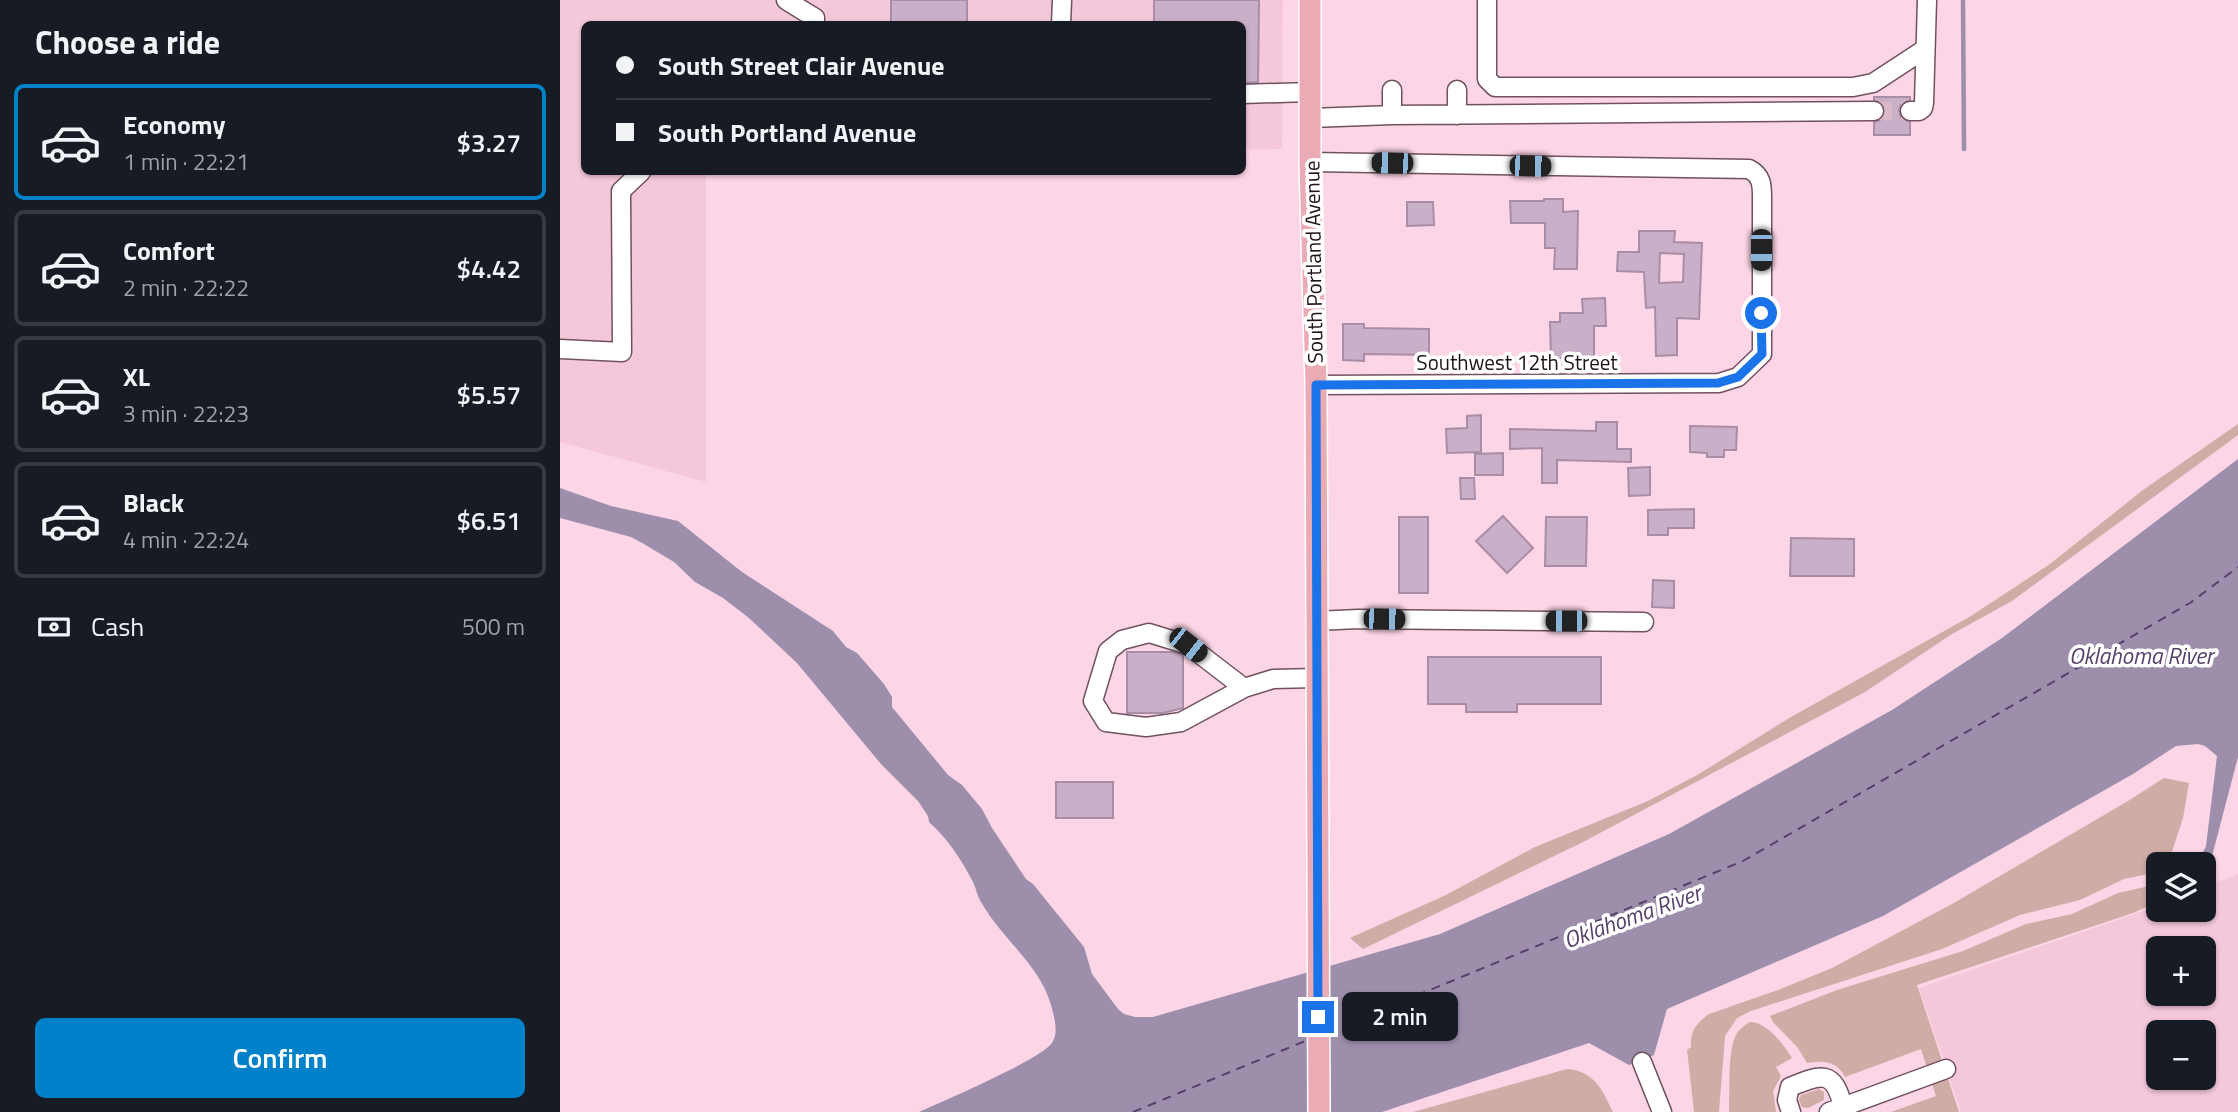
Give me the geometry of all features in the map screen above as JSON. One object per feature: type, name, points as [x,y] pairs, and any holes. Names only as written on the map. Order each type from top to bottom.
[{"type":"main road","name":"South Portland Avenue","points":[[1310,0],[1310,162],[1316,385],[1319,1112]]},
{"type":"street","points":[[786,0],[815,18],[815,21]]},
{"type":"street","points":[[1061,21],[1062,0]]},
{"type":"street","points":[[1487,0],[1487,79],[1494,87],[1853,87],[1873,83],[1926,49]]},
{"type":"street","points":[[1910,111],[1919,111],[1924,103],[1927,0]]},
{"type":"street","points":[[1392,90],[1392,115]]},
{"type":"street","points":[[1457,90],[1457,115]]},
{"type":"street","points":[[1246,94],[1310,93]]},
{"type":"street","points":[[1311,118],[1874,111]]},
{"type":"street","name":"Southwest 12th Street","points":[[1310,162],[1749,169],[1757,173],[1762,183],[1762,354],[1738,377],[1718,383],[1316,385]]},
{"type":"street","points":[[560,349],[622,352],[621,191],[638,175]]},
{"type":"street","points":[[1316,621],[1372,619],[1644,622]]},
{"type":"street","points":[[1244,688],[1188,645],[1149,633],[1122,640],[1108,651],[1093,701],[1106,722],[1146,727],[1181,722],[1244,688],[1273,679],[1317,678]]},
{"type":"street","points":[[1642,1062],[1662,1112]]},
{"type":"street","points":[[1791,1112],[1787,1100],[1790,1087],[1817,1076],[1830,1079],[1836,1084],[1836,1110],[1946,1069]]},
{"type":"shaded area","points":[[560,0],[1283,0],[1282,149],[1246,150],[1246,21],[581,21],[581,175],[706,175],[706,482],[560,442]]},
{"type":"shaded area","points":[[2238,424],[2238,435],[2012,601],[1952,634],[1865,692],[1585,841],[1363,949],[1350,938],[1446,895],[1535,847],[1648,801],[1699,774],[1791,717],[1971,616],[2050,564],[2143,490]]},
{"type":"shaded area","points":[[2164,778],[2189,783],[2183,818],[2172,852],[2146,852],[2146,874],[2124,879],[2080,900],[2020,915],[1942,949],[1751,1011],[1737,1018],[1725,1036],[1719,1112],[1694,1112],[1687,1050],[1691,1047],[1695,1028],[1709,1014],[1832,968],[1952,904]]},
{"type":"shaded area","points":[[2238,874],[2238,1112],[1961,1112],[1919,988],[2146,910],[2146,922],[2216,922],[2216,883]]},
{"type":"shaded area","points":[[2146,887],[2146,907],[1917,985],[1959,1112],[1891,1112],[1936,1096],[1921,1049],[1845,1077],[1838,1068],[1829,1063],[1807,1063],[1798,1048],[1770,1016],[1837,990],[1963,951],[2026,924],[2072,914],[2118,893]]},
{"type":"shaded area","points":[[1750,1022],[1768,1030],[1792,1058],[1776,1067],[1781,1076],[1773,1091],[1776,1112],[1729,1112],[1734,1040],[1737,1033]]},
{"type":"shaded area","points":[[1567,1069],[1591,1077],[1613,1112],[1413,1112]]},
{"type":"shaded area","points":[[1819,1089],[1824,1092],[1824,1100],[1808,1108],[1802,1107],[1799,1100],[1801,1095]]},
{"type":"water","name":"Oklahoma River","points":[[2238,459],[2238,757],[2213,852],[2203,852],[2217,756],[2198,744],[2176,746],[2133,774],[1883,916],[1667,1009],[1654,1055],[1629,1065],[1589,1043],[1382,1112],[919,1112],[1011,1069],[1052,1043],[1055,1020],[1042,984],[991,917],[959,857],[929,822],[918,801],[881,764],[797,663],[749,618],[723,598],[695,582],[674,562],[631,537],[560,518],[560,488],[611,506],[678,521],[742,572],[833,631],[846,647],[857,653],[884,684],[892,697],[892,707],[948,775],[962,785],[982,809],[1026,879],[1084,947],[1092,974],[1118,1009],[1135,1017],[1153,1017],[1440,934],[1669,834],[1892,710],[2002,638]]},
{"type":"building","points":[[891,0],[967,0],[967,21],[891,21]]},
{"type":"building","points":[[1154,0],[1259,0],[1258,82],[1246,83],[1246,21],[1154,21]]},
{"type":"building","points":[[1874,97],[1910,97],[1899,110],[1901,117],[1910,122],[1910,135],[1874,135],[1874,122],[1880,120],[1885,112],[1883,105],[1874,100]]},
{"type":"building","points":[[1563,199],[1563,212],[1578,211],[1577,269],[1554,269],[1555,248],[1545,248],[1545,223],[1511,223],[1510,201]]},
{"type":"building","points":[[1407,202],[1433,202],[1434,225],[1407,226]]},
{"type":"building","points":[[1639,231],[1675,231],[1674,242],[1702,243],[1699,319],[1677,318],[1677,355],[1656,356],[1655,307],[1646,308],[1644,272],[1617,271],[1618,252],[1639,252]],"holes":[[[1660,253],[1684,254],[1683,282],[1659,283]]]},
{"type":"building","points":[[1605,298],[1606,326],[1594,326],[1594,362],[1578,362],[1578,358],[1551,358],[1550,322],[1560,322],[1560,313],[1583,313],[1582,299]]},
{"type":"building","points":[[1343,324],[1364,324],[1364,328],[1429,329],[1429,355],[1364,354],[1364,361],[1343,360]]},
{"type":"building","points":[[1481,415],[1481,452],[1447,453],[1446,429],[1467,428],[1467,416]]},
{"type":"building","points":[[1596,422],[1617,422],[1617,449],[1631,449],[1631,462],[1557,460],[1557,483],[1542,483],[1542,448],[1510,449],[1510,429],[1596,431]]},
{"type":"building","points":[[1690,426],[1737,427],[1736,450],[1724,450],[1724,457],[1707,457],[1707,453],[1690,452]]},
{"type":"building","points":[[1503,453],[1503,475],[1475,475],[1475,454]]},
{"type":"building","points":[[1650,467],[1650,495],[1629,496],[1628,468]]},
{"type":"building","points":[[1460,478],[1474,478],[1475,499],[1461,499]]},
{"type":"building","points":[[1694,509],[1694,528],[1668,528],[1668,535],[1648,535],[1648,510]]},
{"type":"building","points":[[1503,516],[1533,548],[1507,573],[1476,541]]},
{"type":"building","points":[[1399,517],[1428,517],[1428,593],[1399,593]]},
{"type":"building","points":[[1546,517],[1587,517],[1586,566],[1545,566]]},
{"type":"building","points":[[1791,538],[1854,539],[1854,576],[1790,576]]},
{"type":"building","points":[[1653,580],[1674,581],[1674,608],[1652,607]]},
{"type":"building","points":[[1127,652],[1172,652],[1183,655],[1183,708],[1163,713],[1127,713]]},
{"type":"building","points":[[1428,657],[1601,657],[1601,704],[1517,704],[1517,712],[1466,712],[1466,704],[1428,704]]},
{"type":"building","points":[[1056,782],[1113,782],[1113,818],[1056,818]]},
{"type":"waterway","points":[[1963,0],[1964,149]]},
{"type":"ferry route","points":[[1328,1032],[1743,861],[2190,603],[2238,567]]},
{"type":"ferry route","points":[[1133,1112],[1310,1039]]},
{"type":"tunnel","points":[[1874,111],[1910,111]]},
{"type":"route","points":[[1318,1017],[1316,385],[1718,383],[1738,377],[1762,354],[1761,313]]}]
